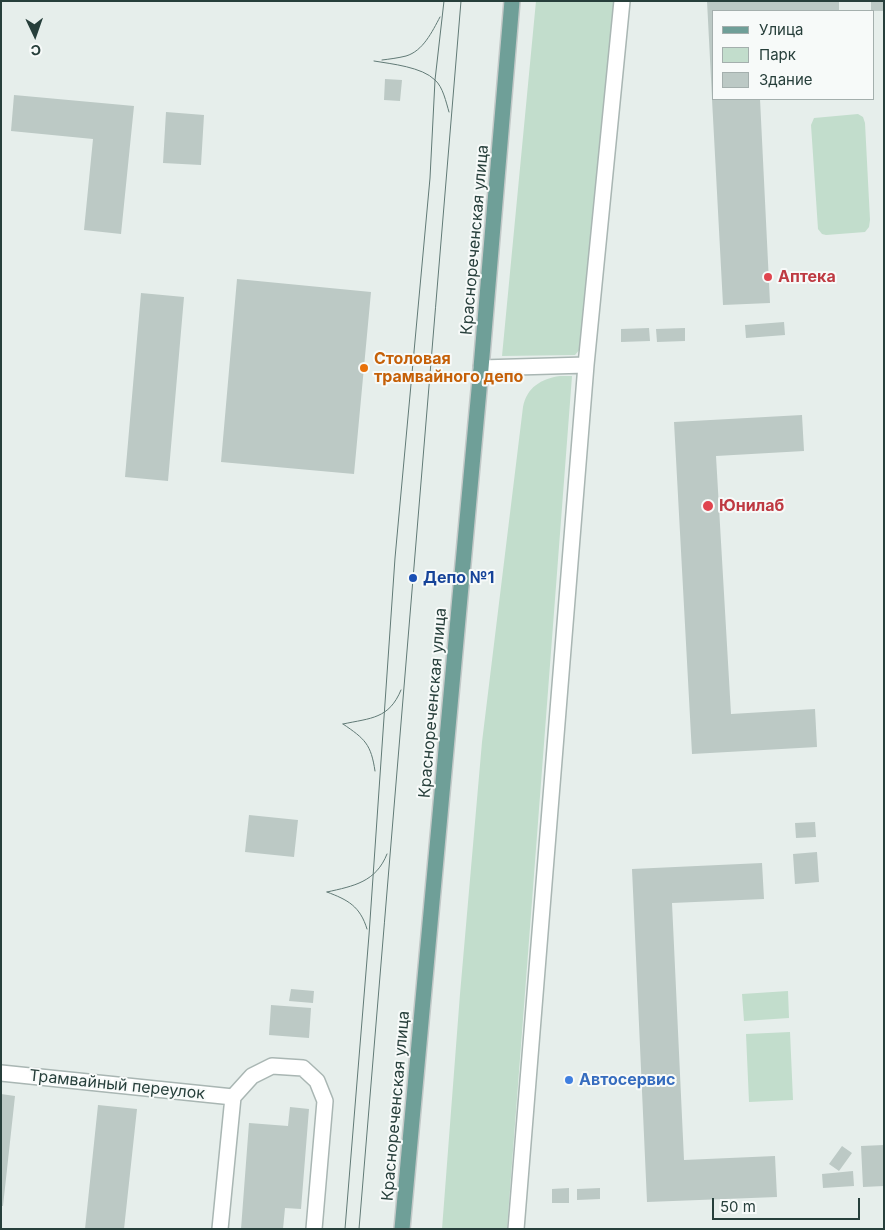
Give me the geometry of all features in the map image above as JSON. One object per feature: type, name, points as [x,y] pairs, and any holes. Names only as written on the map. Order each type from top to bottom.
[{"type":"main road","name":"Краснореченская улица","points":[[402,1229],[482,368],[512,1]]},
{"type":"street","points":[[516,1229],[586,365],[622,1]]},
{"type":"street","points":[[482,368],[586,365]]},
{"type":"street","points":[[220,1229],[233,1098],[252,1076],[272,1066],[303,1068],[317,1081],[325,1101],[314,1229]]},
{"type":"street","name":"Трамвайный переулок","points":[[1,1073],[233,1098]]},
{"type":"green space","points":[[536,1],[618,1],[585,343],[575,355],[502,356]]},
{"type":"green space","points":[[858,114],[863,117],[865,123],[869,227],[865,232],[822,234],[818,229],[811,125],[814,118]]},
{"type":"green space","points":[[572,376],[507,1229],[442,1229],[482,742],[523,407],[531,389],[547,379]]},
{"type":"green space","points":[[788,991],[789,1018],[744,1021],[742,994]]},
{"type":"green space","points":[[790,1032],[793,1100],[749,1102],[746,1034]]},
{"type":"building","points":[[707,1],[839,1],[839,10],[712,10],[712,98]]},
{"type":"building","points":[[871,1],[884,1],[884,11],[871,10]]},
{"type":"building","points":[[385,79],[402,80],[400,101],[384,100]]},
{"type":"building","points":[[14,95],[134,106],[121,234],[84,230],[93,139],[11,131]]},
{"type":"building","points":[[712,100],[760,100],[770,303],[723,305]]},
{"type":"building","points":[[166,112],[204,115],[201,165],[163,163]]},
{"type":"building","points":[[237,279],[371,292],[354,474],[221,462]]},
{"type":"building","points":[[141,293],[184,297],[168,481],[125,477]]},
{"type":"building","points":[[784,322],[785,335],[746,338],[745,325]]},
{"type":"building","points":[[649,328],[650,341],[621,342],[621,329]]},
{"type":"building","points":[[685,328],[685,341],[657,342],[656,329]]},
{"type":"building","points":[[802,415],[804,451],[716,456],[731,714],[815,709],[817,747],[692,754],[674,422]]},
{"type":"building","points":[[249,815],[298,820],[294,857],[245,852]]},
{"type":"building","points":[[815,822],[816,837],[796,838],[795,823]]},
{"type":"building","points":[[817,852],[819,882],[795,884],[793,854]]},
{"type":"building","points":[[762,863],[764,899],[672,903],[684,1160],[775,1156],[777,1197],[647,1202],[632,869]]},
{"type":"building","points":[[291,989],[314,991],[313,1003],[289,1001]]},
{"type":"building","points":[[271,1005],[311,1008],[309,1038],[269,1035]]},
{"type":"building","points":[[1,1094],[15,1096],[3,1206],[1,1206]]},
{"type":"building","points":[[98,1105],[137,1109],[124,1229],[85,1229]]},
{"type":"building","points":[[290,1107],[309,1109],[301,1209],[285,1208],[283,1229],[241,1229],[249,1123],[288,1126]]},
{"type":"building","points":[[884,1145],[884,1186],[863,1187],[861,1146]]},
{"type":"building","points":[[842,1146],[852,1153],[839,1171],[829,1164]]},
{"type":"building","points":[[853,1171],[854,1186],[823,1188],[822,1174]]},
{"type":"building","points":[[569,1188],[569,1203],[552,1203],[552,1189]]},
{"type":"building","points":[[600,1188],[600,1199],[577,1200],[577,1189]]},
{"type":"tram line","points":[[345,1229],[369,935],[395,558],[430,178],[435,80],[444,1]]},
{"type":"tram line","points":[[359,1229],[461,1]]},
{"type":"tram line","points":[[382,60],[412,54],[426,40],[440,17]]},
{"type":"tram line","points":[[374,61],[423,72],[435,80],[444,95],[449,112]]},
{"type":"tram line","points":[[343,724],[378,716],[385,712],[391,707],[401,690]]},
{"type":"tram line","points":[[343,724],[366,743],[375,771]]},
{"type":"tram line","points":[[327,892],[355,885],[370,877],[377,871],[387,854]]},
{"type":"tram line","points":[[327,892],[347,901],[357,909],[367,929]]},
{"type":"place","name":"Аптека","points":[[768,277]]},
{"type":"place","name":"Столовая трамвайного депо","points":[[364,368]]},
{"type":"place","name":"Юнилаб","points":[[708,506]]},
{"type":"place","name":"Депо №1","points":[[413,578]]},
{"type":"place","name":"Автосервис","points":[[569,1080]]}]
